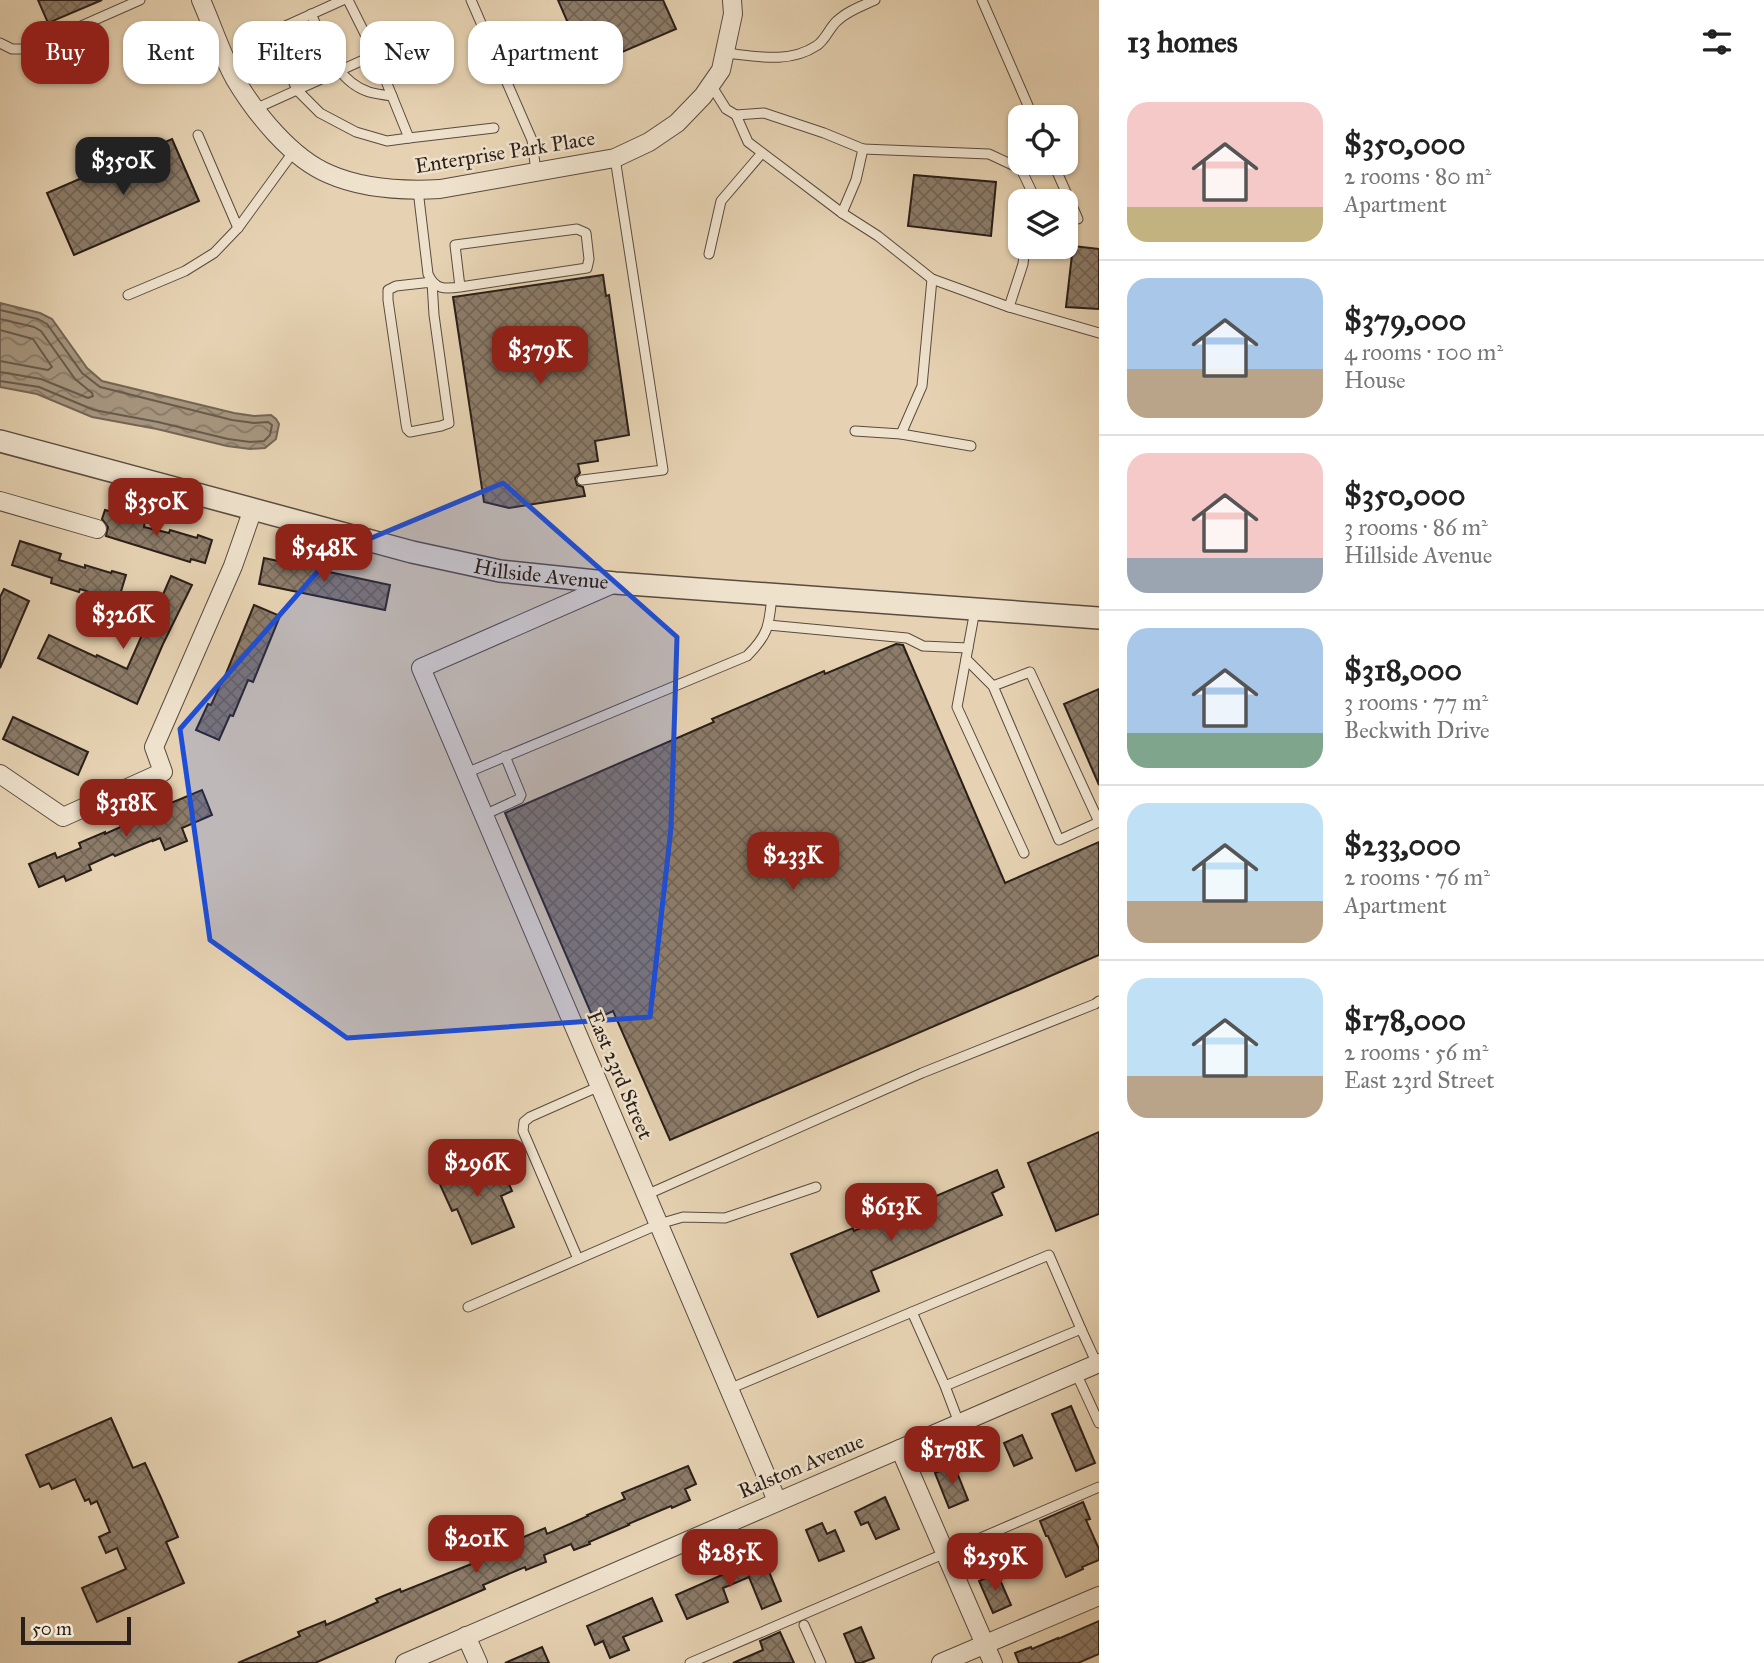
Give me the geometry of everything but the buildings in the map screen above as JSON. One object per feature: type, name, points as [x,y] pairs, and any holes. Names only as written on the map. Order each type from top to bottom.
[{"type":"street","name":"Enterprise Park Place","points":[[201,0],[234,78],[255,109],[301,158],[328,174],[362,184],[418,190],[440,189],[615,158],[649,142],[677,122],[703,96],[721,70],[733,14],[732,0]]},
{"type":"street","name":"Hillside Avenue","points":[[0,441],[412,552],[482,568],[615,583],[1099,618]]},
{"type":"street","points":[[0,501],[97,529]]},
{"type":"street","points":[[0,774],[63,817],[163,772],[154,747],[233,566],[253,509]]},
{"type":"street","name":"East 23rd Street","points":[[615,583],[421,667],[777,1501]]},
{"type":"street","name":"Ralston Avenue","points":[[405,1663],[1098,1364]]},
{"type":"street","points":[[900,1449],[993,1663]]},
{"type":"street","points":[[941,1663],[1099,1596]]},
{"type":"street","points":[[466,1636],[478,1663]]},
{"type":"lane","points":[[0,43],[12,49],[29,49],[140,0]]},
{"type":"lane","points":[[360,27],[345,0],[272,32],[296,90],[320,113],[356,132],[387,141],[494,128]]},
{"type":"lane","points":[[471,0],[532,140],[536,172]]},
{"type":"lane","points":[[725,53],[778,59],[799,54],[818,46],[837,20],[875,0]]},
{"type":"lane","points":[[982,0],[1028,105]]},
{"type":"lane","points":[[311,14],[314,21]]},
{"type":"lane","points":[[346,78],[352,84],[370,92],[391,96]]},
{"type":"lane","points":[[255,109],[310,84]]},
{"type":"lane","points":[[386,84],[408,138]]},
{"type":"lane","points":[[711,85],[726,108],[736,115],[748,142],[842,213],[878,236],[932,279],[1009,307],[1099,333]]},
{"type":"lane","points":[[736,115],[764,113],[863,149],[989,154],[1021,169],[1031,189]]},
{"type":"lane","points":[[198,135],[238,228]]},
{"type":"lane","points":[[842,213],[856,180],[863,149]]},
{"type":"lane","points":[[128,295],[185,271],[215,253],[238,228],[294,151]]},
{"type":"lane","points":[[709,254],[721,201],[762,153]]},
{"type":"lane","points":[[582,481],[663,470],[615,158]]},
{"type":"lane","points":[[418,190],[428,274],[432,282],[449,423],[410,432],[406,424],[388,290],[396,286],[432,282],[444,289],[587,268],[589,260],[586,233],[577,229],[455,245],[460,286]]},
{"type":"lane","points":[[1009,307],[1024,259]]},
{"type":"lane","points":[[901,434],[922,386],[932,279]]},
{"type":"lane","points":[[855,431],[901,434],[971,446]]},
{"type":"lane","points":[[466,773],[747,656],[767,631],[772,594]]},
{"type":"lane","points":[[975,610],[957,708],[1024,853]]},
{"type":"lane","points":[[768,625],[907,638],[923,646],[968,648]]},
{"type":"lane","points":[[966,659],[993,686],[1059,840],[1099,822],[1030,672],[993,686]]},
{"type":"lane","points":[[484,815],[519,799],[521,795],[505,756]]},
{"type":"lane","points":[[646,1195],[922,1073],[1095,1004],[1099,1000]]},
{"type":"lane","points":[[578,1259],[523,1131],[524,1122],[600,1086]]},
{"type":"lane","points":[[468,1307],[659,1224],[683,1216],[725,1218],[816,1188]]},
{"type":"lane","points":[[729,1389],[1049,1255],[1098,1364]]},
{"type":"lane","points":[[912,1312],[959,1423]]},
{"type":"lane","points":[[945,1386],[1081,1329]]},
{"type":"lane","points":[[1076,1373],[1099,1423]]},
{"type":"lane","points":[[690,1663],[1099,1487]]},
{"type":"lane","points":[[804,1625],[821,1663]]},
{"type":"highlighted area","points":[[503,483],[677,637],[671,828],[650,1017],[347,1038],[210,940],[180,729],[333,554]]},
{"type":"water","points":[[0,303],[40,313],[52,319],[87,368],[102,381],[234,413],[271,415],[279,424],[276,439],[265,448],[227,446],[92,417],[37,394],[0,387]]}]
